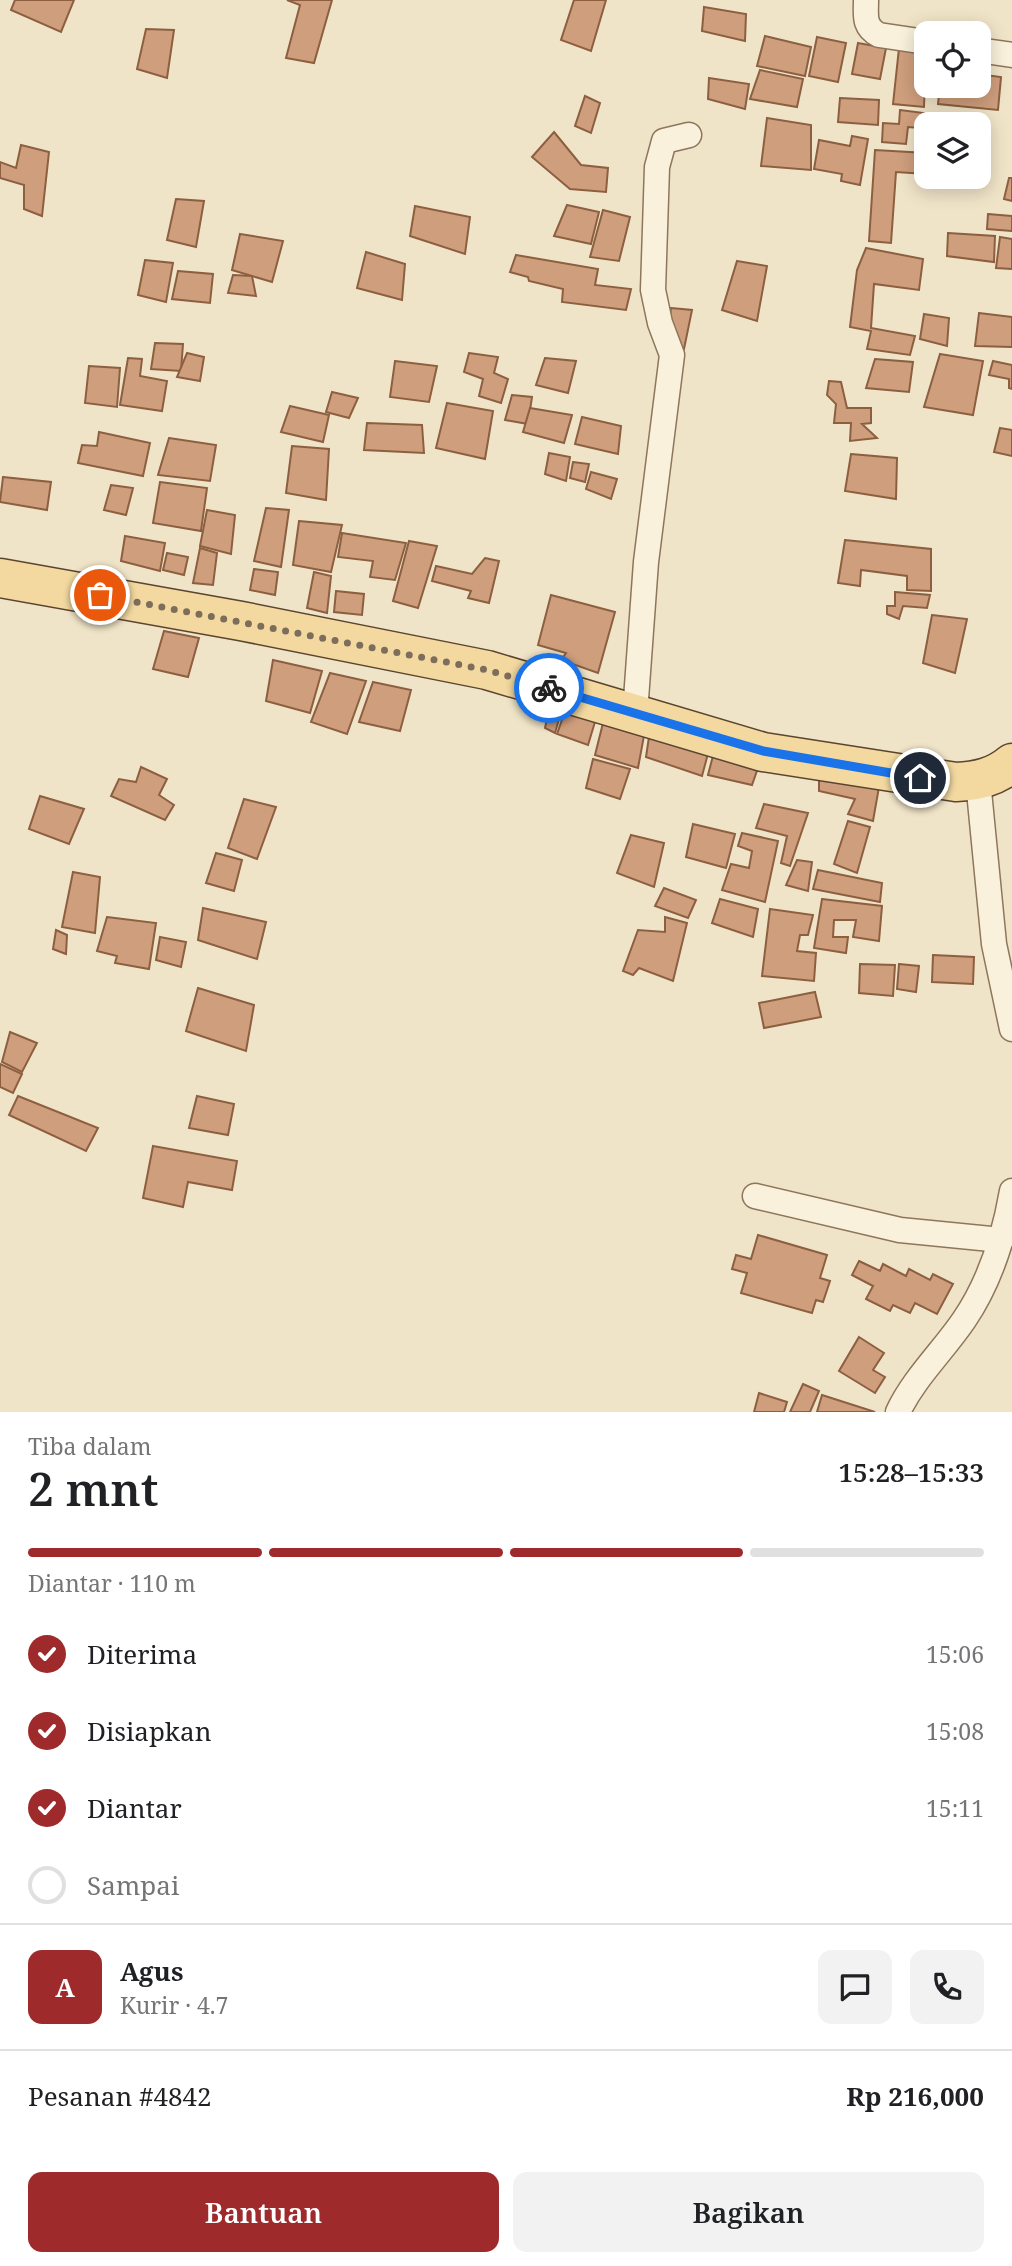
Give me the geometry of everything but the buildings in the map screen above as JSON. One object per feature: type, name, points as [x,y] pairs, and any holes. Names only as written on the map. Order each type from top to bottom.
[{"type":"main road","points":[[0,578],[241,621],[487,670],[763,751],[956,782],[978,781],[1012,763]]},
{"type":"street","points":[[866,0],[866,25],[872,32],[914,40]]},
{"type":"street","points":[[991,52],[1012,55]]},
{"type":"street","points":[[635,713],[646,562],[672,355],[660,323],[653,290],[657,167],[664,141],[689,135]]},
{"type":"street","points":[[978,781],[995,944],[1012,1029]]},
{"type":"street","points":[[898,1412],[913,1387],[1001,1272],[1001,1240],[1012,1191]]},
{"type":"street","points":[[755,1196],[900,1230],[1001,1240]]},
{"type":"way so far","points":[[100,595],[487,670],[549,688]]},
{"type":"route","points":[[549,688],[763,751],[920,778]]}]
